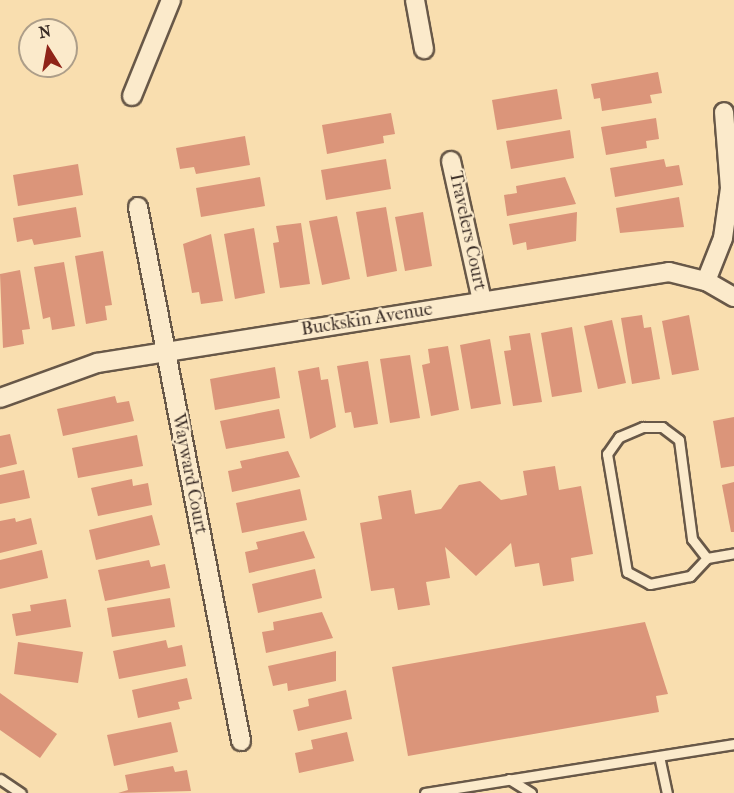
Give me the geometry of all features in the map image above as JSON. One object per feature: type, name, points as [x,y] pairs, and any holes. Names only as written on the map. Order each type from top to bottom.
[{"type":"street","points":[[132,96],[171,0]]},
{"type":"street","points":[[415,0],[424,49]]},
{"type":"street","points":[[706,281],[723,238],[730,188],[724,112]]},
{"type":"street","name":"Travelers Court","points":[[451,161],[482,301]]},
{"type":"street","name":"Wayward Court","points":[[138,207],[241,741]]},
{"type":"street","name":"Buckskin Avenue","points":[[0,398],[97,363],[669,272],[706,281],[734,297]]},
{"type":"lane","points":[[707,558],[692,539],[679,440],[662,427],[643,427],[619,437],[607,454],[627,572],[650,584],[690,576],[707,558],[734,553]]},
{"type":"lane","points":[[425,793],[461,790],[509,779],[734,744]]},
{"type":"lane","points":[[659,756],[667,793]]},
{"type":"lane","points":[[0,779],[21,793]]},
{"type":"lane","points":[[509,779],[531,793]]},
{"type":"building","points":[[658,72],[662,93],[650,95],[652,103],[602,111],[600,98],[594,99],[591,84]]},
{"type":"building","points":[[557,89],[562,119],[497,130],[492,100]]},
{"type":"building","points":[[391,113],[395,134],[383,136],[384,143],[327,154],[322,125]]},
{"type":"building","points":[[656,118],[659,139],[646,141],[647,148],[606,155],[601,127]]},
{"type":"building","points":[[570,130],[574,158],[511,169],[506,141]]},
{"type":"building","points":[[245,136],[250,165],[196,174],[194,167],[180,169],[176,148]]},
{"type":"building","points":[[386,159],[391,189],[326,200],[321,170]]},
{"type":"building","points":[[664,159],[666,167],[679,165],[683,185],[615,197],[610,168]]},
{"type":"building","points":[[78,164],[83,195],[18,206],[13,175]]},
{"type":"building","points":[[260,177],[265,206],[201,217],[196,188]]},
{"type":"building","points":[[565,177],[576,204],[507,216],[504,195],[517,193],[516,186]]},
{"type":"building","points":[[679,197],[684,227],[620,233],[616,208]]},
{"type":"building","points":[[76,207],[81,237],[34,245],[32,239],[17,242],[13,218]]},
{"type":"building","points":[[386,207],[397,271],[367,277],[356,212]]},
{"type":"building","points":[[423,212],[432,266],[405,271],[395,217]]},
{"type":"building","points":[[577,212],[576,241],[527,250],[526,242],[513,245],[509,224]]},
{"type":"building","points":[[337,216],[350,279],[322,285],[309,221]]},
{"type":"building","points":[[301,223],[310,284],[280,288],[273,243],[279,242],[276,226]]},
{"type":"building","points":[[254,228],[265,293],[235,299],[224,234]]},
{"type":"building","points":[[211,234],[223,301],[201,304],[199,292],[192,293],[183,244]]},
{"type":"building","points":[[103,251],[112,305],[105,306],[107,320],[86,324],[75,256]]},
{"type":"building","points":[[64,262],[75,326],[52,330],[50,317],[43,319],[34,267]]},
{"type":"building","points":[[20,270],[30,329],[22,330],[24,344],[3,348],[0,274]]},
{"type":"building","points":[[642,315],[644,328],[651,327],[660,379],[632,384],[621,318]]},
{"type":"building","points":[[689,315],[699,370],[672,375],[662,321]]},
{"type":"building","points":[[612,320],[626,383],[598,389],[584,326]]},
{"type":"building","points":[[572,327],[582,392],[552,397],[541,333]]},
{"type":"building","points":[[530,333],[542,402],[513,406],[504,351],[511,350],[509,336]]},
{"type":"building","points":[[490,339],[501,404],[471,409],[460,345]]},
{"type":"building","points":[[448,346],[459,410],[431,416],[422,365],[430,363],[428,349]]},
{"type":"building","points":[[410,355],[420,418],[390,423],[380,359]]},
{"type":"building","points":[[368,361],[378,424],[354,428],[351,412],[345,413],[337,366]]},
{"type":"building","points":[[275,367],[280,398],[215,410],[210,379]]},
{"type":"building","points":[[319,367],[321,380],[328,379],[336,427],[310,439],[298,371]]},
{"type":"building","points":[[115,396],[117,403],[129,401],[134,421],[63,436],[57,409]]},
{"type":"building","points":[[279,409],[285,438],[226,449],[220,421]]},
{"type":"building","points":[[734,417],[734,466],[721,468],[713,421]]},
{"type":"building","points":[[10,434],[17,464],[0,468],[0,436]]},
{"type":"building","points":[[137,435],[143,466],[78,478],[72,448]]},
{"type":"building","points":[[288,451],[300,477],[232,492],[228,471],[242,468],[240,461]]},
{"type":"building","points":[[555,466],[559,490],[581,486],[593,554],[571,558],[574,581],[543,586],[539,563],[515,567],[511,543],[476,576],[445,547],[450,578],[426,582],[430,605],[398,610],[394,588],[371,591],[360,523],[382,519],[378,496],[411,490],[415,514],[441,509],[459,485],[480,481],[501,500],[527,495],[523,471]]},
{"type":"building","points":[[24,470],[30,498],[0,504],[0,475]]},
{"type":"building","points":[[132,479],[133,486],[148,483],[152,505],[98,516],[91,488]]},
{"type":"building","points":[[734,482],[734,532],[731,532],[722,485]]},
{"type":"building","points":[[300,489],[307,520],[242,533],[236,503]]},
{"type":"building","points":[[152,515],[160,545],[96,560],[89,530]]},
{"type":"building","points":[[15,518],[16,522],[31,518],[37,544],[0,553],[0,521]]},
{"type":"building","points":[[304,531],[315,558],[249,573],[245,552],[258,549],[256,542]]},
{"type":"building","points":[[42,550],[48,578],[0,589],[0,560]]},
{"type":"building","points":[[149,560],[151,567],[165,564],[170,588],[105,601],[98,570]]},
{"type":"building","points":[[315,569],[322,598],[258,613],[252,584]]},
{"type":"building","points":[[170,598],[175,627],[112,637],[107,608]]},
{"type":"building","points":[[66,599],[71,627],[16,636],[12,614],[31,611],[30,605]]},
{"type":"building","points":[[322,612],[333,638],[266,653],[262,632],[274,630],[273,622]]},
{"type":"building","points":[[645,622],[668,694],[656,696],[659,712],[408,756],[392,667]]},
{"type":"building","points":[[166,640],[168,648],[182,645],[186,666],[119,679],[113,651]]},
{"type":"building","points":[[18,642],[83,652],[78,683],[14,674]]},
{"type":"building","points":[[336,651],[336,681],[288,691],[287,683],[273,686],[268,666]]},
{"type":"building","points":[[187,678],[192,699],[178,702],[180,709],[138,718],[132,690]]},
{"type":"building","points":[[346,690],[352,719],[298,731],[293,710],[309,706],[308,699]]},
{"type":"building","points":[[0,693],[57,734],[40,758],[0,730]]},
{"type":"building","points":[[171,722],[178,752],[114,766],[107,735]]},
{"type":"building","points":[[347,732],[354,761],[299,773],[295,753],[313,749],[311,740]]},
{"type":"building","points":[[173,766],[175,772],[187,770],[191,791],[118,793],[128,790],[125,775]]}]
